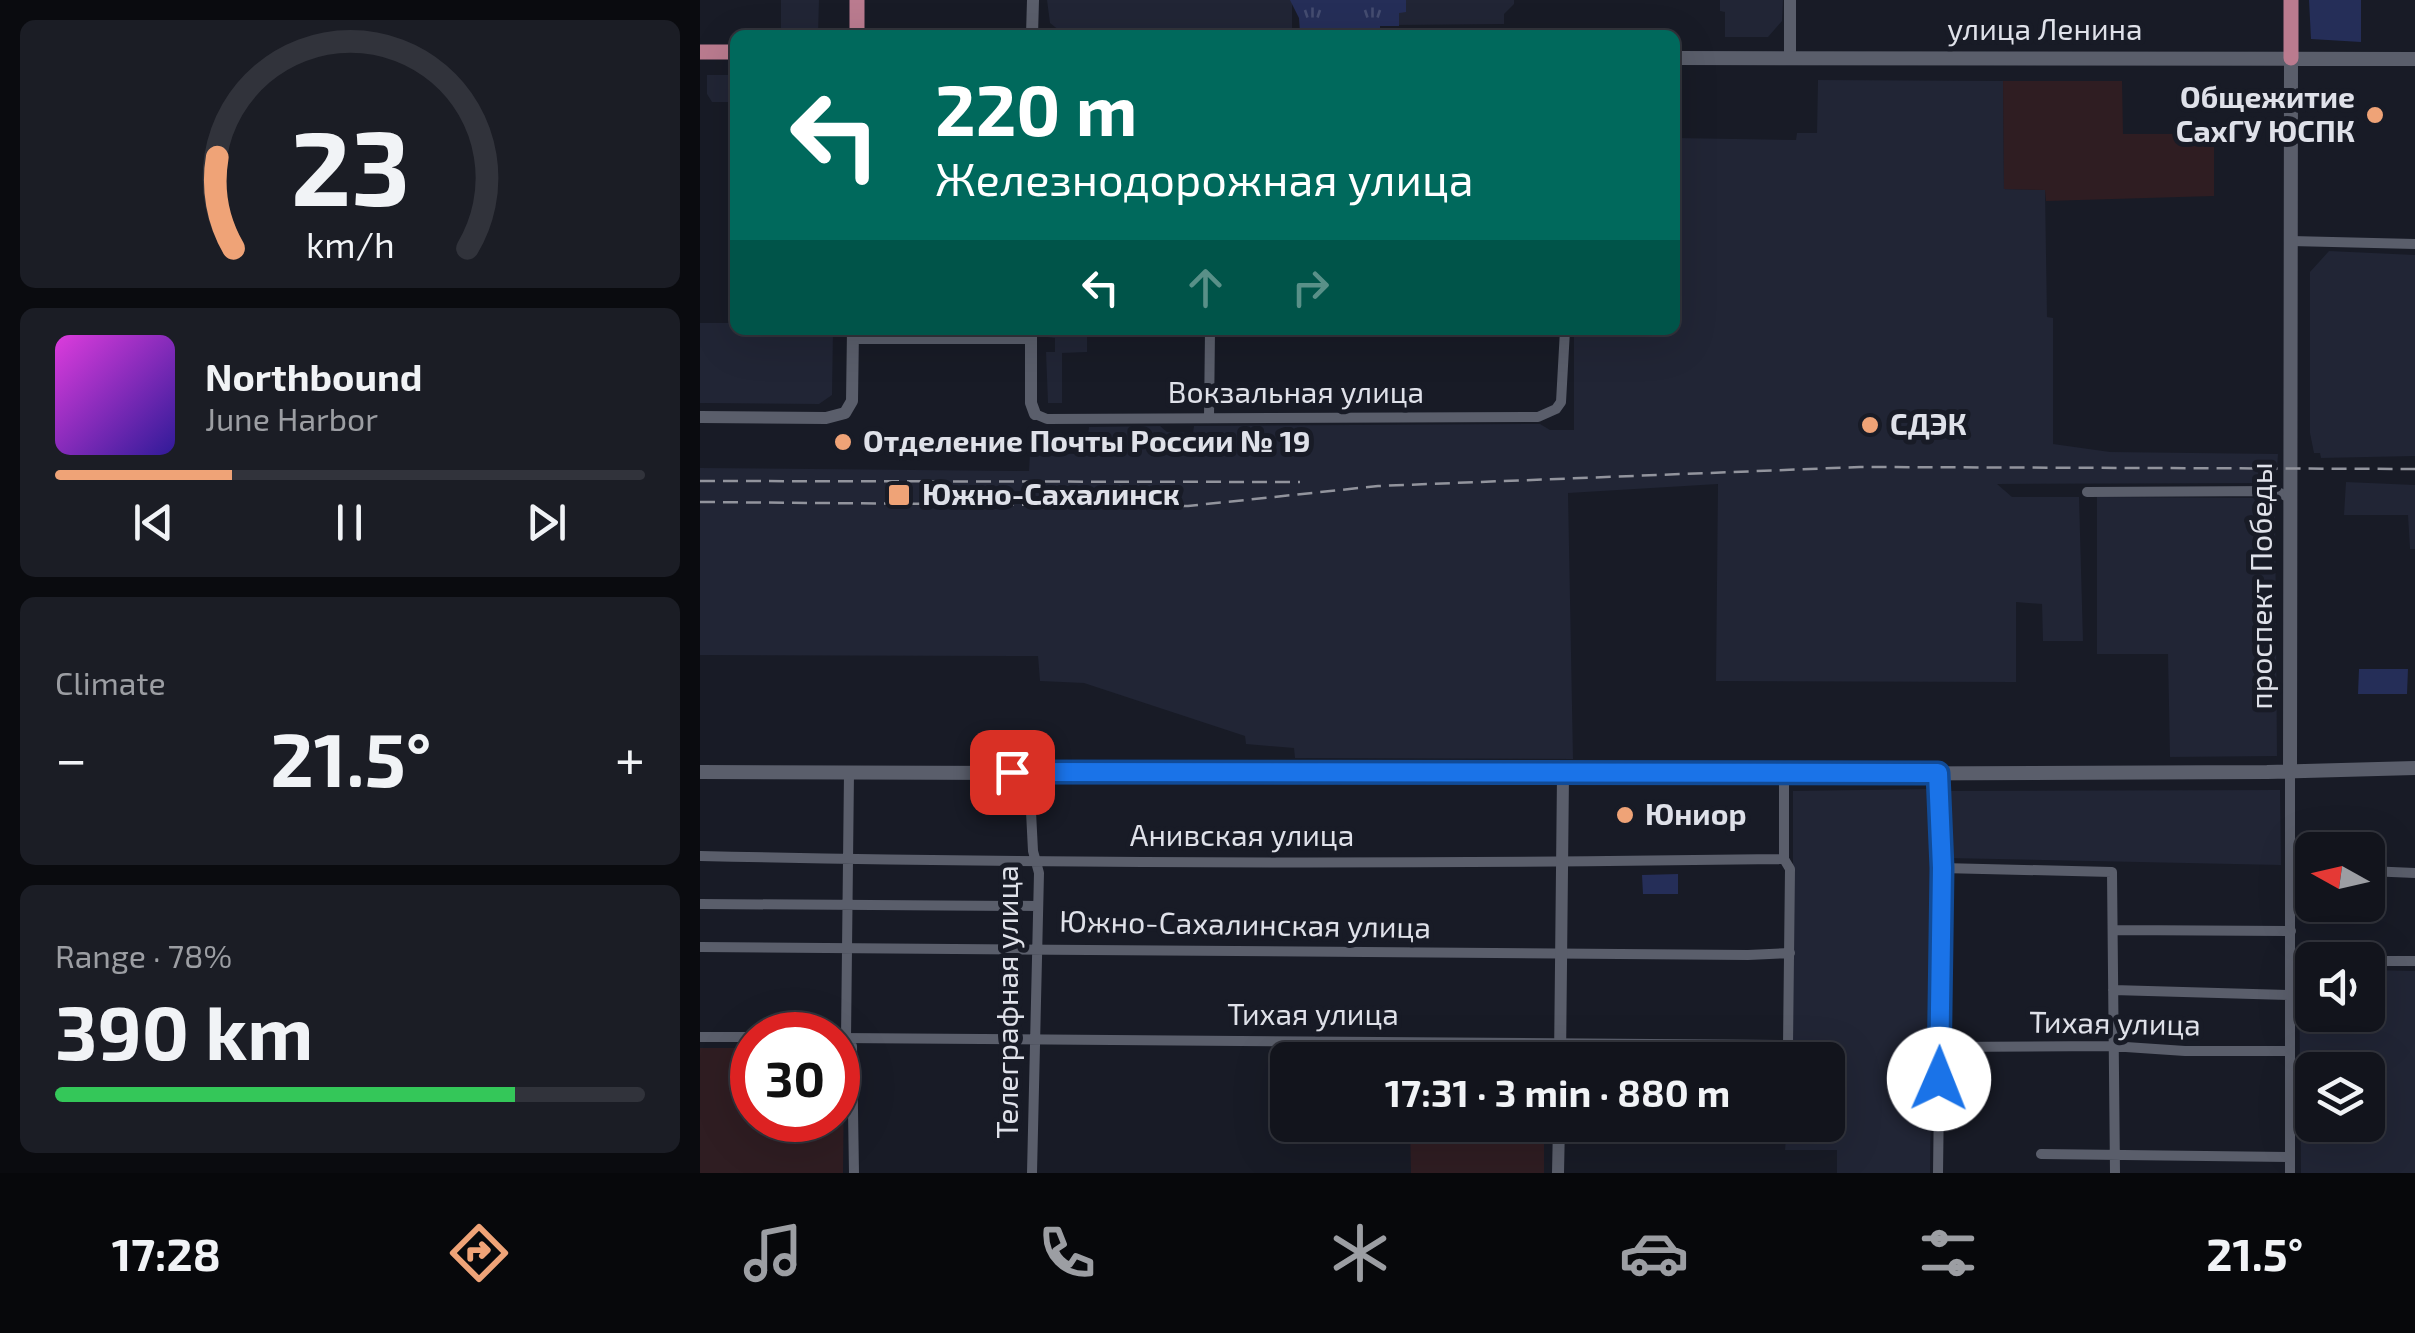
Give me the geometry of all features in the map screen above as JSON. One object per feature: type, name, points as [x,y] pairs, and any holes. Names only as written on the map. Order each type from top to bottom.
[{"type":"main road","points":[[857,0],[857,30]]},
{"type":"main road","name":"проспект Победы","points":[[2290,772],[2291,0]]},
{"type":"main road","points":[[700,52],[730,52]]},
{"type":"main road","name":"улица Ленина","points":[[1680,58],[2415,59]]},
{"type":"main road","points":[[700,772],[1564,775],[2415,768]]},
{"type":"street","points":[[1032,30],[1034,0]]},
{"type":"street","points":[[1790,0],[1790,58]]},
{"type":"street","points":[[2291,241],[2415,244]]},
{"type":"street","points":[[700,417],[826,418],[845,413],[852,401],[853,335],[1031,335],[1034,414]]},
{"type":"street","points":[[1209,418],[1210,335]]},
{"type":"street","name":"Вокзальная улица","points":[[1034,414],[1047,419],[1538,417],[1556,410],[1563,392],[1564,335]]},
{"type":"street","points":[[2087,492],[2276,491],[2290,498]]},
{"type":"street","name":"Телеграфная улица","points":[[1029,772],[1038,906],[1032,1173]]},
{"type":"street","points":[[1784,772],[1790,953]]},
{"type":"street","name":"проспект Победы","points":[[2290,772],[2290,1173]]},
{"type":"street","points":[[843,1012],[850,773]]},
{"type":"street","points":[[1938,773],[1942,868],[1938,1173]]},
{"type":"street","points":[[1561,1041],[1564,775]]},
{"type":"street","name":"Анивская улица","points":[[700,856],[1563,862],[1784,858]]},
{"type":"street","points":[[1942,868],[2112,872],[2115,1173]]},
{"type":"street","points":[[2291,868],[2295,868]]},
{"type":"street","points":[[2385,872],[2415,873]]},
{"type":"street","points":[[700,904],[1038,906]]},
{"type":"street","points":[[2114,930],[2291,930]]},
{"type":"street","name":"Южно-Сахалинская улица","points":[[700,948],[1790,953]]},
{"type":"street","name":"Тихая улица","points":[[860,1038],[1788,1045],[1790,953]]},
{"type":"street","points":[[2385,961],[2415,961]]},
{"type":"street","name":"Тихая улица","points":[[2112,990],[2290,995]]},
{"type":"street","points":[[700,1037],[730,1038]]},
{"type":"street","name":"Тихая улица","points":[[1940,1048],[2111,1046],[2290,1052]]},
{"type":"street","points":[[854,1142],[854,1173]]},
{"type":"street","points":[[1558,1173],[1559,1142]]},
{"type":"street","points":[[2041,1154],[2290,1157]]},
{"type":"shaded area","points":[[781,0],[819,0],[818,30],[781,30]]},
{"type":"shaded area","points":[[1047,0],[1292,0],[1292,30],[1059,30],[1050,23]]},
{"type":"shaded area","points":[[1390,0],[1514,0],[1514,4],[1504,14],[1504,24],[1390,25]]},
{"type":"shaded area","points":[[1720,0],[1783,0],[1782,21],[1768,37],[1725,37],[1725,12],[1720,11]]},
{"type":"shaded area","points":[[707,75],[730,75],[730,102],[712,102],[707,94]]},
{"type":"shaded area","points":[[1818,80],[2003,81],[2004,189],[2045,190],[2047,317],[2053,318],[2053,444],[2110,452],[2278,454],[2276,483],[1997,484],[2012,497],[2079,497],[2083,641],[2043,641],[2042,604],[2016,602],[2016,682],[1716,681],[1718,484],[1568,493],[1573,759],[1295,758],[1294,748],[1246,744],[1245,736],[1084,683],[1040,681],[1038,656],[700,655],[700,468],[1029,471],[1030,453],[1082,454],[1083,435],[1088,435],[1089,427],[1160,426],[1167,432],[1193,433],[1194,426],[1540,424],[1550,430],[1574,430],[1574,335],[1680,335],[1680,138],[1796,140],[1797,133],[1817,133]]},
{"type":"shaded area","points":[[2003,81],[2122,81],[2123,134],[2214,134],[2214,196],[2046,201],[2045,190],[2004,189]]},
{"type":"shaded area","points":[[2329,251],[2415,255],[2415,456],[2321,458],[2320,453],[2314,453],[2310,433],[2310,272]]},
{"type":"shaded area","points":[[700,323],[730,323],[730,335],[833,335],[832,395],[819,404],[700,403]]},
{"type":"shaded area","points":[[1087,335],[1087,352],[1062,353],[1062,403],[1048,403],[1046,352],[1055,352],[1055,338],[1047,337]]},
{"type":"shaded area","points":[[2346,482],[2415,485],[2415,549],[2410,549],[2408,515],[2344,515]]},
{"type":"shaded area","points":[[2097,497],[2275,498],[2277,756],[2170,757],[2168,654],[2097,654]]},
{"type":"shaded area","points":[[1931,789],[1934,860],[1930,1173],[1837,1173],[1837,1150],[1785,1150],[1786,1142],[1845,1142],[1845,1042],[1793,1042],[1793,791]]},
{"type":"shaded area","points":[[2280,790],[2281,865],[1946,858],[1946,791]]},
{"type":"shaded area","points":[[2385,970],[2415,971],[2415,1173],[2301,1173],[2301,1142],[2385,1142],[2385,1052],[2300,1052],[2300,1032],[2385,1032]]},
{"type":"shaded area","points":[[700,1048],[730,1048],[730,1142],[843,1142],[843,1173],[700,1173]]},
{"type":"shaded area","points":[[1410,1142],[1544,1142],[1544,1173],[1411,1173]]},
{"type":"green space","points":[[1290,0],[1406,0],[1406,12],[1399,13],[1399,26],[1380,26],[1380,30],[1300,30]]},
{"type":"green space","points":[[2309,0],[2361,0],[2361,42],[2311,39]]},
{"type":"green space","points":[[2359,669],[2408,669],[2407,694],[2358,694]]},
{"type":"green space","points":[[1678,874],[1678,894],[1643,894],[1642,875]]},
{"type":"railway","points":[[700,502],[1188,506],[1378,486],[1860,467],[2415,469]]},
{"type":"railway","points":[[700,481],[1300,482]]},
{"type":"place","name":"Общежитие СахГУ ЮСПК","points":[[2375,115]]},
{"type":"place","name":"СДЭК","points":[[1870,425]]},
{"type":"place","name":"Отделение Почты России № 19","points":[[843,442]]},
{"type":"place","name":"Южно-Сахалинск","points":[[899,495]]},
{"type":"place","name":"Юниор","points":[[1625,815]]},
{"type":"route","points":[[1012,772],[1938,773],[1942,868],[1939,1079]]}]
